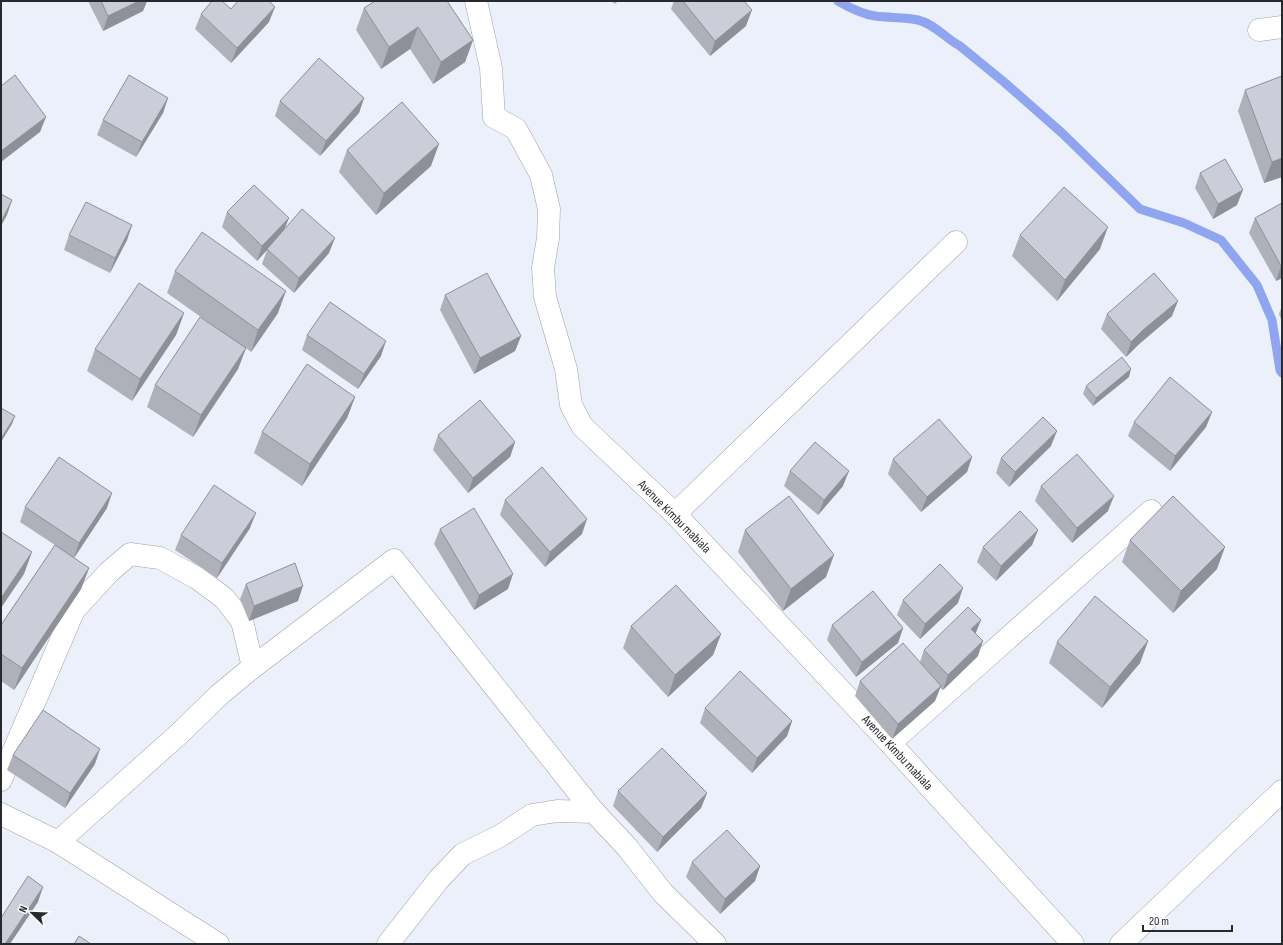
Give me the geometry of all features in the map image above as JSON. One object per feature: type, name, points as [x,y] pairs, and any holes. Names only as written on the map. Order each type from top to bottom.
[{"type":"street","name":"Avenue Kimbu mabiala","points":[[476,1],[491,68],[494,117],[516,129],[541,175],[549,209],[548,238],[543,268],[545,297],[566,369],[571,405],[582,426],[675,514],[890,743],[1073,944]]},
{"type":"street","points":[[1259,30],[1282,28]]},
{"type":"street","points":[[675,514],[956,242]]},
{"type":"street","points":[[890,743],[1151,511]]},
{"type":"street","points":[[1,780],[74,610],[109,572],[130,554],[160,558],[197,578],[224,598],[242,622],[253,667]]},
{"type":"street","points":[[58,842],[179,734],[219,695],[253,667],[394,560],[594,812],[627,847],[663,893],[715,944]]},
{"type":"street","points":[[1121,944],[1282,791]]},
{"type":"street","points":[[388,944],[439,879],[463,854],[500,836],[532,816],[557,811],[594,812]]},
{"type":"street","points":[[1,814],[58,842],[218,944]]},
{"type":"building","points":[[101,1],[139,1],[108,16]]},
{"type":"building","points":[[212,1],[222,1],[231,9],[238,1],[269,1],[275,7],[237,48],[201,14]]},
{"type":"building","points":[[375,1],[447,1],[473,40],[441,62],[418,27],[389,47],[364,8]]},
{"type":"building","points":[[683,1],[744,1],[752,10],[715,41]]},
{"type":"building","points":[[319,58],[364,98],[326,141],[280,101]]},
{"type":"building","points":[[15,75],[46,117],[1,151],[1,86]]},
{"type":"building","points":[[129,75],[168,98],[142,142],[103,120]]},
{"type":"building","points":[[1282,76],[1282,158],[1272,162],[1245,90]]},
{"type":"building","points":[[402,102],[439,144],[384,193],[347,150]]},
{"type":"building","points":[[1225,159],[1243,190],[1218,204],[1200,173]]},
{"type":"building","points":[[254,185],[289,218],[262,246],[227,212]]},
{"type":"building","points":[[1064,187],[1108,227],[1065,280],[1020,235]]},
{"type":"building","points":[[1,194],[12,200],[1,222]]},
{"type":"building","points":[[86,202],[132,225],[115,258],[69,235]]},
{"type":"building","points":[[1282,203],[1282,266],[1281,266],[1255,218]]},
{"type":"building","points":[[302,209],[335,238],[299,278],[267,249]]},
{"type":"building","points":[[202,232],[286,291],[258,330],[175,271]]},
{"type":"building","points":[[487,273],[521,336],[480,358],[445,295]]},
{"type":"building","points":[[1154,273],[1178,301],[1131,342],[1107,314]]},
{"type":"building","points":[[139,283],[184,313],[140,379],[95,349]]},
{"type":"building","points":[[330,302],[386,341],[364,374],[307,335]]},
{"type":"building","points":[[200,317],[246,348],[201,415],[155,385]]},
{"type":"building","points":[[1122,357],[1131,369],[1096,398],[1086,386]]},
{"type":"building","points":[[307,364],[355,397],[310,464],[262,432]]},
{"type":"building","points":[[1170,377],[1212,412],[1175,456],[1134,422]]},
{"type":"building","points":[[480,400],[515,442],[473,478],[438,435]]},
{"type":"building","points":[[1,408],[15,416],[1,439]]},
{"type":"building","points":[[1043,417],[1057,431],[1015,472],[1001,458]]},
{"type":"building","points":[[939,419],[972,457],[927,497],[893,459]]},
{"type":"building","points":[[815,442],[849,471],[824,500],[790,471]]},
{"type":"building","points":[[1077,454],[1114,496],[1077,528],[1041,486]]},
{"type":"building","points":[[59,457],[112,493],[79,543],[25,507]]},
{"type":"building","points":[[542,467],[587,519],[550,552],[505,500]]},
{"type":"building","points":[[214,485],[256,513],[222,563],[181,535]]},
{"type":"building","points":[[789,496],[834,555],[791,589],[745,530]]},
{"type":"building","points":[[1173,496],[1225,547],[1181,591],[1130,540]]},
{"type":"building","points":[[474,508],[513,574],[479,595],[440,529]]},
{"type":"building","points":[[1020,511],[1038,530],[1001,566],[983,547]]},
{"type":"building","points":[[1,532],[32,552],[1,598]]},
{"type":"building","points":[[55,545],[89,568],[22,668],[1,654],[1,625]]},
{"type":"building","points":[[295,563],[303,586],[254,606],[246,584]]},
{"type":"building","points":[[940,564],[963,588],[925,624],[903,600]]},
{"type":"building","points":[[676,585],[721,634],[675,675],[631,626]]},
{"type":"building","points":[[873,591],[903,628],[862,662],[832,625]]},
{"type":"building","points":[[1095,596],[1148,641],[1110,687],[1057,642]]},
{"type":"building","points":[[968,607],[981,620],[971,629],[983,641],[948,675],[924,650]]},
{"type":"building","points":[[903,643],[941,686],[898,724],[860,681]]},
{"type":"building","points":[[740,671],[792,721],[757,758],[705,708]]},
{"type":"building","points":[[43,710],[100,749],[70,793],[13,755]]},
{"type":"building","points":[[662,748],[707,793],[663,837],[618,791]]},
{"type":"building","points":[[727,830],[760,866],[725,899],[692,862]]},
{"type":"building","points":[[28,876],[43,887],[5,944],[1,944],[1,918]]},
{"type":"building","points":[[79,936],[91,944],[74,944]]},
{"type":"waterway","points":[[838,1],[870,15],[913,19],[924,22],[935,28],[960,46],[1004,82],[1062,133],[1140,209],[1184,223],[1221,240],[1257,285],[1272,320],[1280,370],[1282,373]]}]
